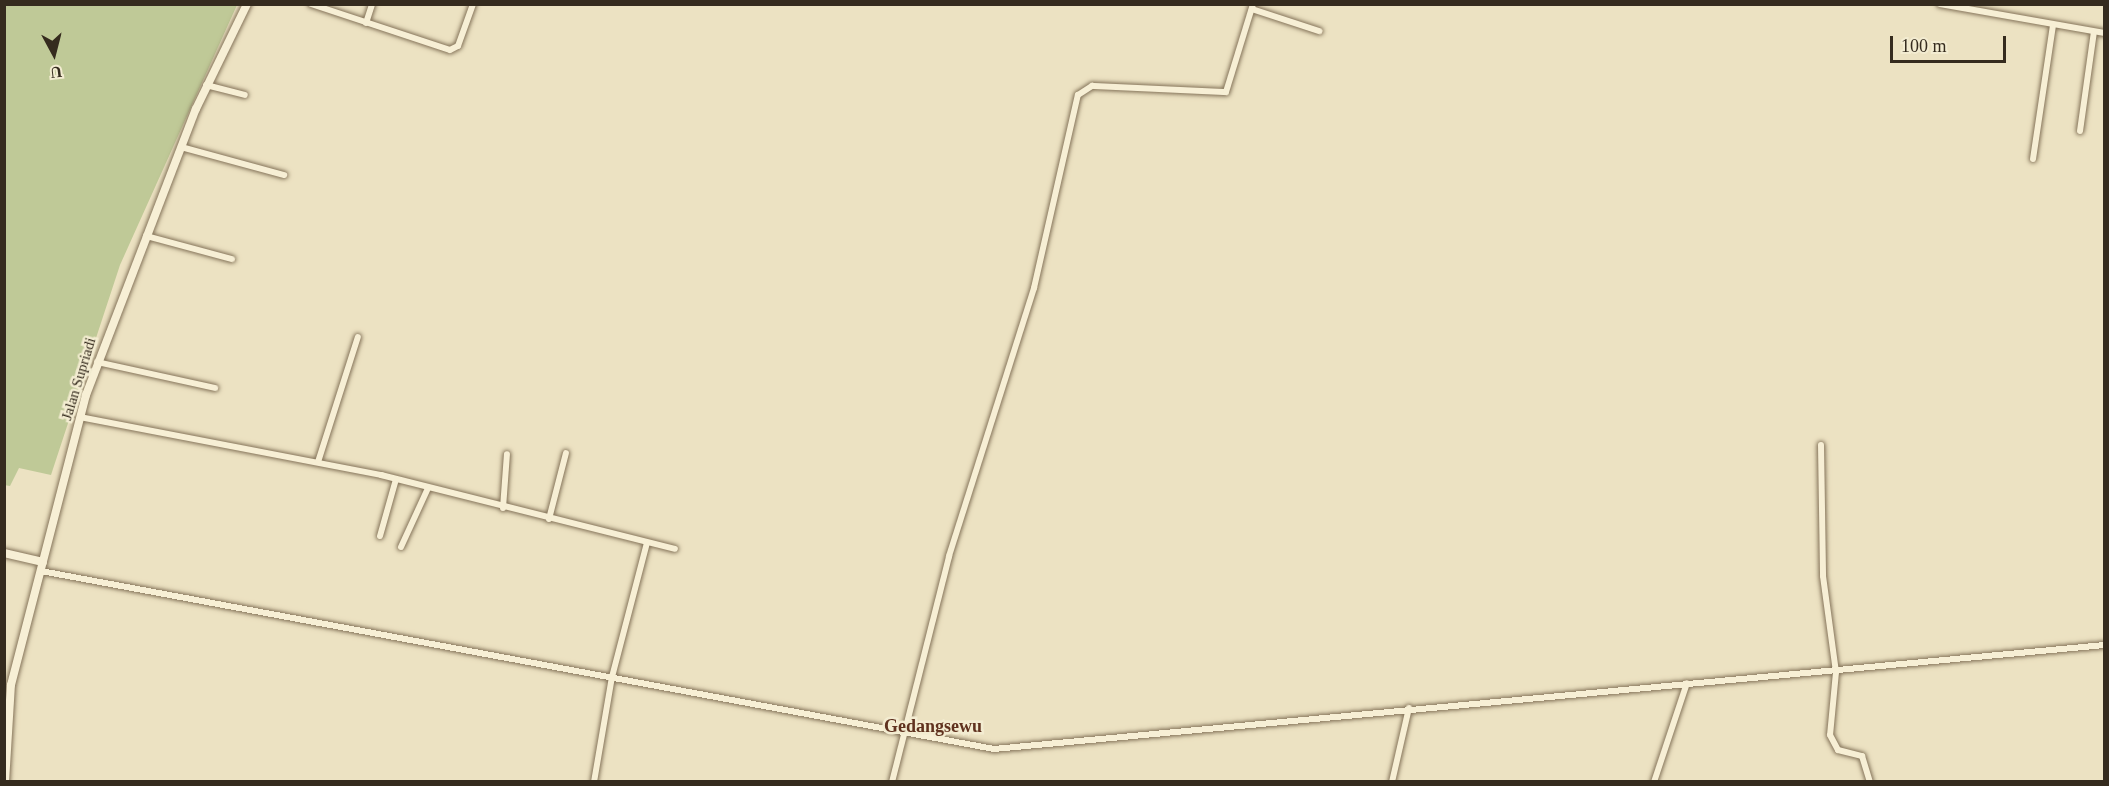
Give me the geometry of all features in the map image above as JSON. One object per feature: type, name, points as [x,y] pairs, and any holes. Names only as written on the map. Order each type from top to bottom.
[{"type":"main road","name":"Jalan Supriadi","points":[[4,782],[8,684],[96,362],[206,85],[247,4]]},
{"type":"main road","points":[[4,553],[42,566]]},
{"type":"street","points":[[312,4],[454,50],[473,4]]},
{"type":"street","points":[[366,23],[372,4]]},
{"type":"street","points":[[1940,4],[2053,26],[2104,33]]},
{"type":"street","points":[[892,782],[949,556],[1034,288],[1078,95],[1092,86],[1226,92],[1252,7],[1319,30]]},
{"type":"street","points":[[2034,159],[2053,26]]},
{"type":"street","points":[[2080,131],[2094,32]]},
{"type":"street","points":[[206,85],[245,95]]},
{"type":"street","points":[[181,147],[284,175]]},
{"type":"street","points":[[145,236],[232,259]]},
{"type":"street","points":[[318,462],[358,337]]},
{"type":"street","points":[[96,362],[215,388]]},
{"type":"street","points":[[80,417],[396,479],[503,508],[675,549]]},
{"type":"street","points":[[1821,445],[1823,576],[1836,672],[1831,741],[1838,750],[1862,756],[1870,782]]},
{"type":"street","points":[[549,519],[566,453]]},
{"type":"street","points":[[503,508],[507,454]]},
{"type":"street","points":[[380,536],[396,479]]},
{"type":"street","points":[[401,547],[428,488]]},
{"type":"street","points":[[594,782],[612,677],[647,543]]},
{"type":"street","points":[[42,566],[612,677],[904,729],[994,749],[1409,708],[1836,672],[2104,645]]},
{"type":"street","points":[[1654,782],[1687,684]]},
{"type":"street","points":[[1392,782],[1409,708]]},
{"type":"green space","points":[[4,5],[237,5],[120,265],[51,475],[19,468],[10,486],[4,485]]},
{"type":"district","name":"Gedangsewu","points":[[933,726]]}]
